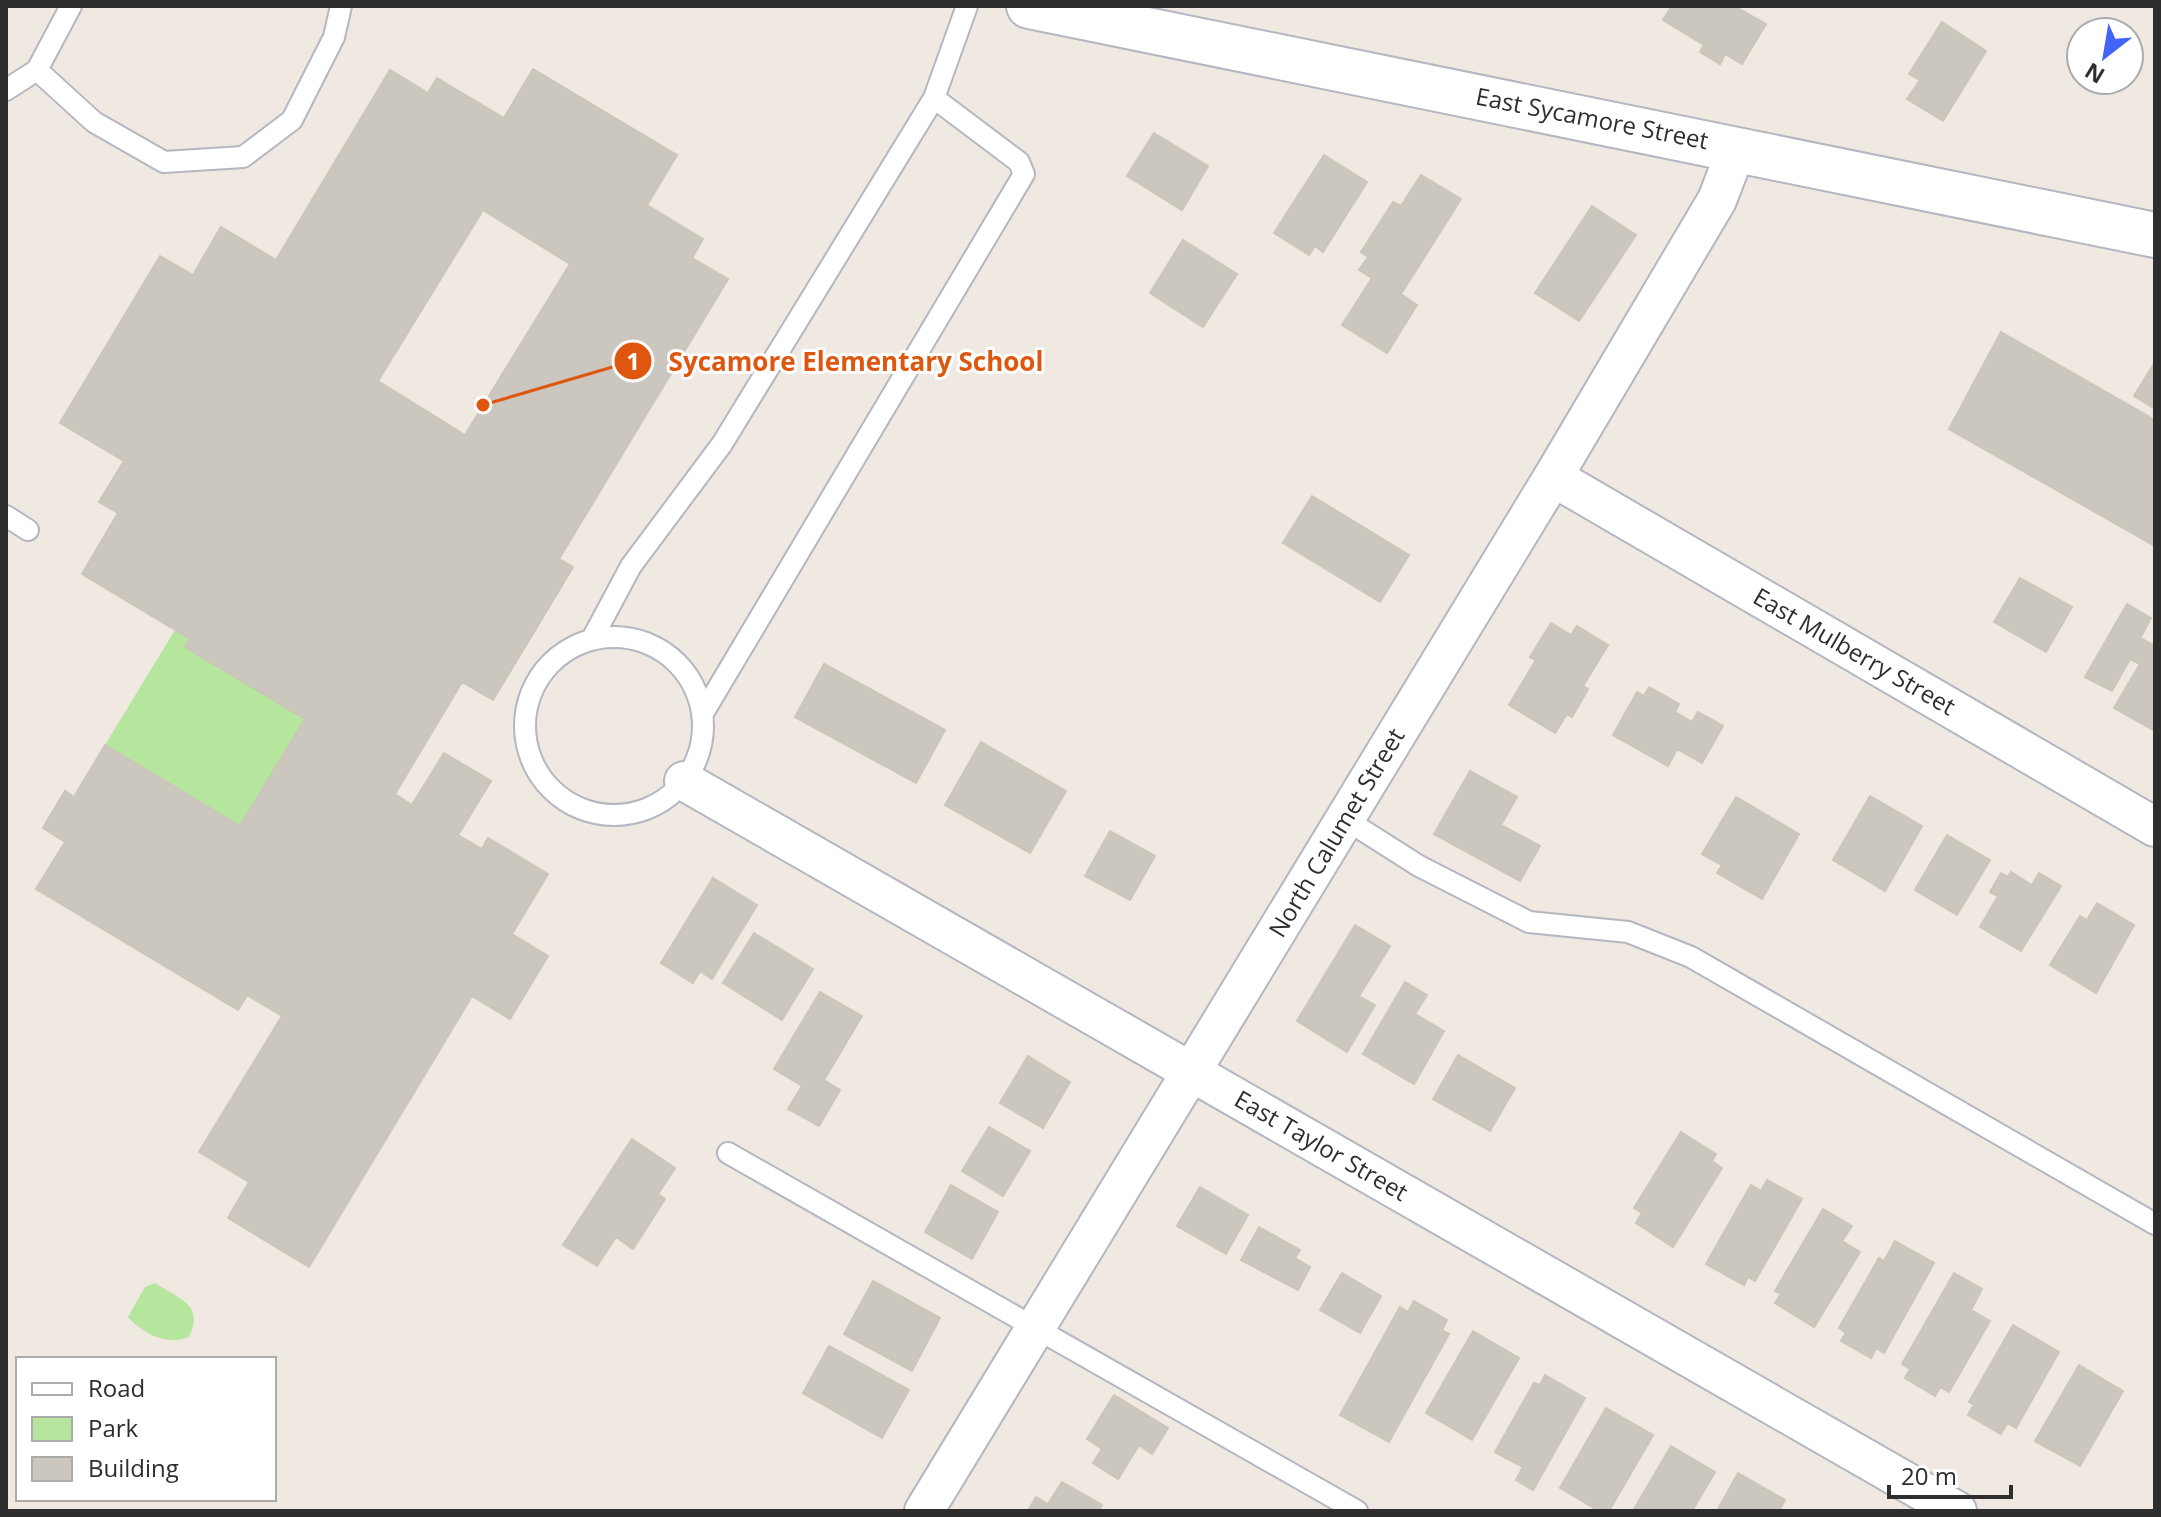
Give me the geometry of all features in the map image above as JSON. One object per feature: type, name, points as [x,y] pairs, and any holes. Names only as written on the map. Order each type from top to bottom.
[{"type":"main road","name":"East Sycamore Street","points":[[1029,6],[2155,235]]},
{"type":"street","name":"North Calumet Street","points":[[924,1511],[1553,477],[1717,200],[1737,148]]},
{"type":"street","name":"East Mulberry Street","points":[[1553,477],[2155,827]]},
{"type":"street","name":"East Taylor Street","points":[[684,781],[1957,1511]]},
{"type":"lane","points":[[6,90],[37,70],[71,6]]},
{"type":"lane","points":[[37,70],[94,122],[164,162],[243,157],[292,120],[334,37],[341,6]]},
{"type":"lane","points":[[592,639],[631,566],[722,444],[934,98],[967,6]]},
{"type":"lane","points":[[702,715],[1024,174],[1019,162],[934,98]]},
{"type":"lane","points":[[6,516],[28,530]]},
{"type":"lane","points":[[621,637],[651,644],[676,661],[693,686],[702,715],[702,738],[696,761],[684,781],[661,801],[633,813],[602,814],[573,805],[548,786],[531,760],[525,731],[528,700],[541,673],[564,652],[592,639],[621,637]]},
{"type":"lane","points":[[1345,819],[1419,866],[1529,922],[1628,932],[1691,957],[2155,1224]]},
{"type":"lane","points":[[728,1153],[1357,1511]]},
{"type":"green space","points":[[175,630],[190,639],[186,647],[305,719],[240,826],[105,745]]},
{"type":"green space","points":[[155,1283],[181,1298],[192,1310],[193,1326],[189,1337],[172,1340],[156,1337],[128,1317],[145,1287]]},
{"type":"building","points":[[1672,6],[1734,6],[1766,24],[1742,64],[1725,54],[1720,64],[1700,52],[1704,45],[1663,20]]},
{"type":"building","points":[[1942,22],[1986,51],[1943,121],[1907,99],[1920,80],[1909,74]]},
{"type":"building","points":[[533,69],[677,155],[647,205],[703,239],[692,258],[728,279],[559,559],[573,567],[493,700],[462,682],[395,794],[412,805],[444,753],[491,781],[458,835],[482,849],[488,838],[548,874],[512,934],[548,956],[510,1019],[472,996],[309,1267],[228,1218],[249,1182],[199,1152],[282,1016],[247,995],[238,1010],[36,889],[65,842],[43,828],[65,791],[74,797],[105,745],[240,826],[305,719],[185,647],[190,639],[82,574],[118,513],[99,502],[124,461],[60,423],[160,256],[193,275],[221,227],[276,260],[390,70],[428,93],[437,78],[504,118]],"holes":[[[483,210],[570,264],[465,435],[378,381]]]},
{"type":"building","points":[[1154,133],[1208,166],[1182,210],[1127,176]]},
{"type":"building","points":[[1324,155],[1367,182],[1323,252],[1315,246],[1309,255],[1274,233]]},
{"type":"building","points":[[1421,175],[1461,199],[1401,294],[1417,305],[1387,353],[1342,325],[1372,278],[1359,270],[1368,257],[1361,252],[1393,202],[1401,206]]},
{"type":"building","points":[[1592,206],[1636,235],[1579,321],[1535,293]]},
{"type":"building","points":[[1183,240],[1237,274],[1203,327],[1150,293]]},
{"type":"building","points":[[2001,332],[2155,420],[2155,546],[1949,429]]},
{"type":"building","points":[[2155,362],[2155,409],[2134,396]]},
{"type":"building","points":[[1312,496],[1409,555],[1380,602],[1283,543]]},
{"type":"building","points":[[2020,578],[2072,607],[2046,652],[1994,622]]},
{"type":"building","points":[[2127,604],[2151,618],[2140,638],[2153,645],[2155,642],[2155,731],[2114,708],[2140,664],[2130,659],[2112,691],[2085,677]]},
{"type":"building","points":[[1551,623],[1571,635],[1577,626],[1608,645],[1583,686],[1588,689],[1572,717],[1567,714],[1555,733],[1509,705],[1536,660],[1530,657]]},
{"type":"building","points":[[824,664],[945,730],[916,783],[795,717]]},
{"type":"building","points":[[1649,687],[1679,704],[1675,712],[1692,722],[1698,712],[1723,726],[1702,763],[1677,749],[1668,766],[1613,735],[1637,692],[1644,696]]},
{"type":"building","points":[[981,742],[1066,791],[1030,853],[945,805]]},
{"type":"building","points":[[1470,771],[1517,797],[1501,825],[1540,846],[1520,881],[1434,834]]},
{"type":"building","points":[[1870,796],[1922,826],[1885,891],[1833,860]]},
{"type":"building","points":[[1736,797],[1799,834],[1762,899],[1717,873],[1722,865],[1702,854]]},
{"type":"building","points":[[1110,831],[1155,856],[1130,900],[1085,876]]},
{"type":"building","points":[[1947,835],[1990,860],[1957,915],[1915,890]]},
{"type":"building","points":[[2011,872],[2032,885],[2039,873],[2061,886],[2021,951],[1980,927],[1998,896],[1990,892],[2001,873],[2008,877]]},
{"type":"building","points":[[713,878],[757,905],[712,979],[700,971],[693,983],[661,963]]},
{"type":"building","points":[[2097,903],[2134,925],[2096,993],[2050,965],[2080,916],[2087,920]]},
{"type":"building","points":[[1355,925],[1390,946],[1359,996],[1375,1005],[1347,1052],[1297,1021]]},
{"type":"building","points":[[754,933],[813,969],[782,1020],[723,983]]},
{"type":"building","points":[[1405,982],[1427,995],[1415,1014],[1444,1031],[1414,1084],[1363,1054]]},
{"type":"building","points":[[820,992],[862,1016],[824,1080],[840,1090],[819,1126],[788,1109],[802,1086],[774,1069]]},
{"type":"building","points":[[1458,1055],[1515,1088],[1490,1131],[1433,1099]]},
{"type":"building","points":[[1028,1056],[1070,1082],[1043,1128],[1000,1103]]},
{"type":"building","points":[[989,1127],[1030,1151],[1003,1196],[962,1171]]},
{"type":"building","points":[[1681,1132],[1716,1154],[1712,1161],[1722,1168],[1673,1247],[1636,1223],[1642,1213],[1634,1208]]},
{"type":"building","points":[[632,1139],[675,1168],[658,1194],[665,1199],[633,1249],[616,1237],[597,1266],[563,1245]]},
{"type":"building","points":[[1767,1180],[1802,1199],[1755,1281],[1748,1277],[1744,1285],[1706,1264],[1751,1185],[1761,1191]]},
{"type":"building","points":[[951,1185],[998,1212],[972,1259],[925,1232]]},
{"type":"building","points":[[1200,1187],[1248,1215],[1226,1254],[1177,1226]]},
{"type":"building","points":[[1823,1209],[1852,1226],[1842,1241],[1860,1252],[1814,1327],[1775,1303],[1781,1294],[1775,1291]]},
{"type":"building","points":[[1259,1227],[1300,1250],[1295,1258],[1310,1267],[1298,1290],[1241,1260]]},
{"type":"building","points":[[1895,1241],[1934,1263],[1884,1353],[1876,1348],[1871,1358],[1841,1341],[1846,1333],[1839,1328],[1879,1258],[1884,1261]]},
{"type":"building","points":[[1342,1273],[1381,1296],[1360,1333],[1320,1310]]},
{"type":"building","points":[[1954,1273],[1982,1289],[1971,1310],[1990,1321],[1949,1392],[1940,1387],[1935,1396],[1905,1378],[1910,1369],[1902,1364]]},
{"type":"building","points":[[873,1281],[940,1318],[912,1371],[844,1334]]},
{"type":"building","points":[[1414,1301],[1447,1320],[1442,1330],[1449,1334],[1389,1442],[1340,1415],[1400,1307],[1408,1312]]},
{"type":"building","points":[[2013,1325],[2059,1352],[2016,1428],[2007,1423],[2001,1434],[1968,1415],[1974,1405],[1969,1402]]},
{"type":"building","points":[[1473,1331],[1519,1358],[1472,1440],[1426,1413]]},
{"type":"building","points":[[829,1346],[909,1390],[882,1438],[803,1393]]},
{"type":"building","points":[[2079,1365],[2123,1391],[2080,1466],[2035,1441]]},
{"type":"building","points":[[1545,1375],[1585,1398],[1533,1490],[1516,1480],[1523,1467],[1495,1452],[1534,1383],[1540,1385]]},
{"type":"building","points":[[1114,1395],[1168,1428],[1152,1454],[1139,1445],[1118,1479],[1093,1463],[1102,1449],[1087,1439]]},
{"type":"building","points":[[1606,1408],[1653,1435],[1609,1511],[1599,1511],[1560,1488]]},
{"type":"building","points":[[1671,1446],[1715,1472],[1692,1511],[1633,1511]]},
{"type":"building","points":[[1738,1473],[1785,1500],[1779,1511],[1717,1511]]},
{"type":"building","points":[[1062,1482],[1102,1505],[1099,1511],[1028,1511],[1036,1497],[1048,1504]]},
{"type":"place","name":"Sycamore Elementary School","points":[[483,405]]}]
